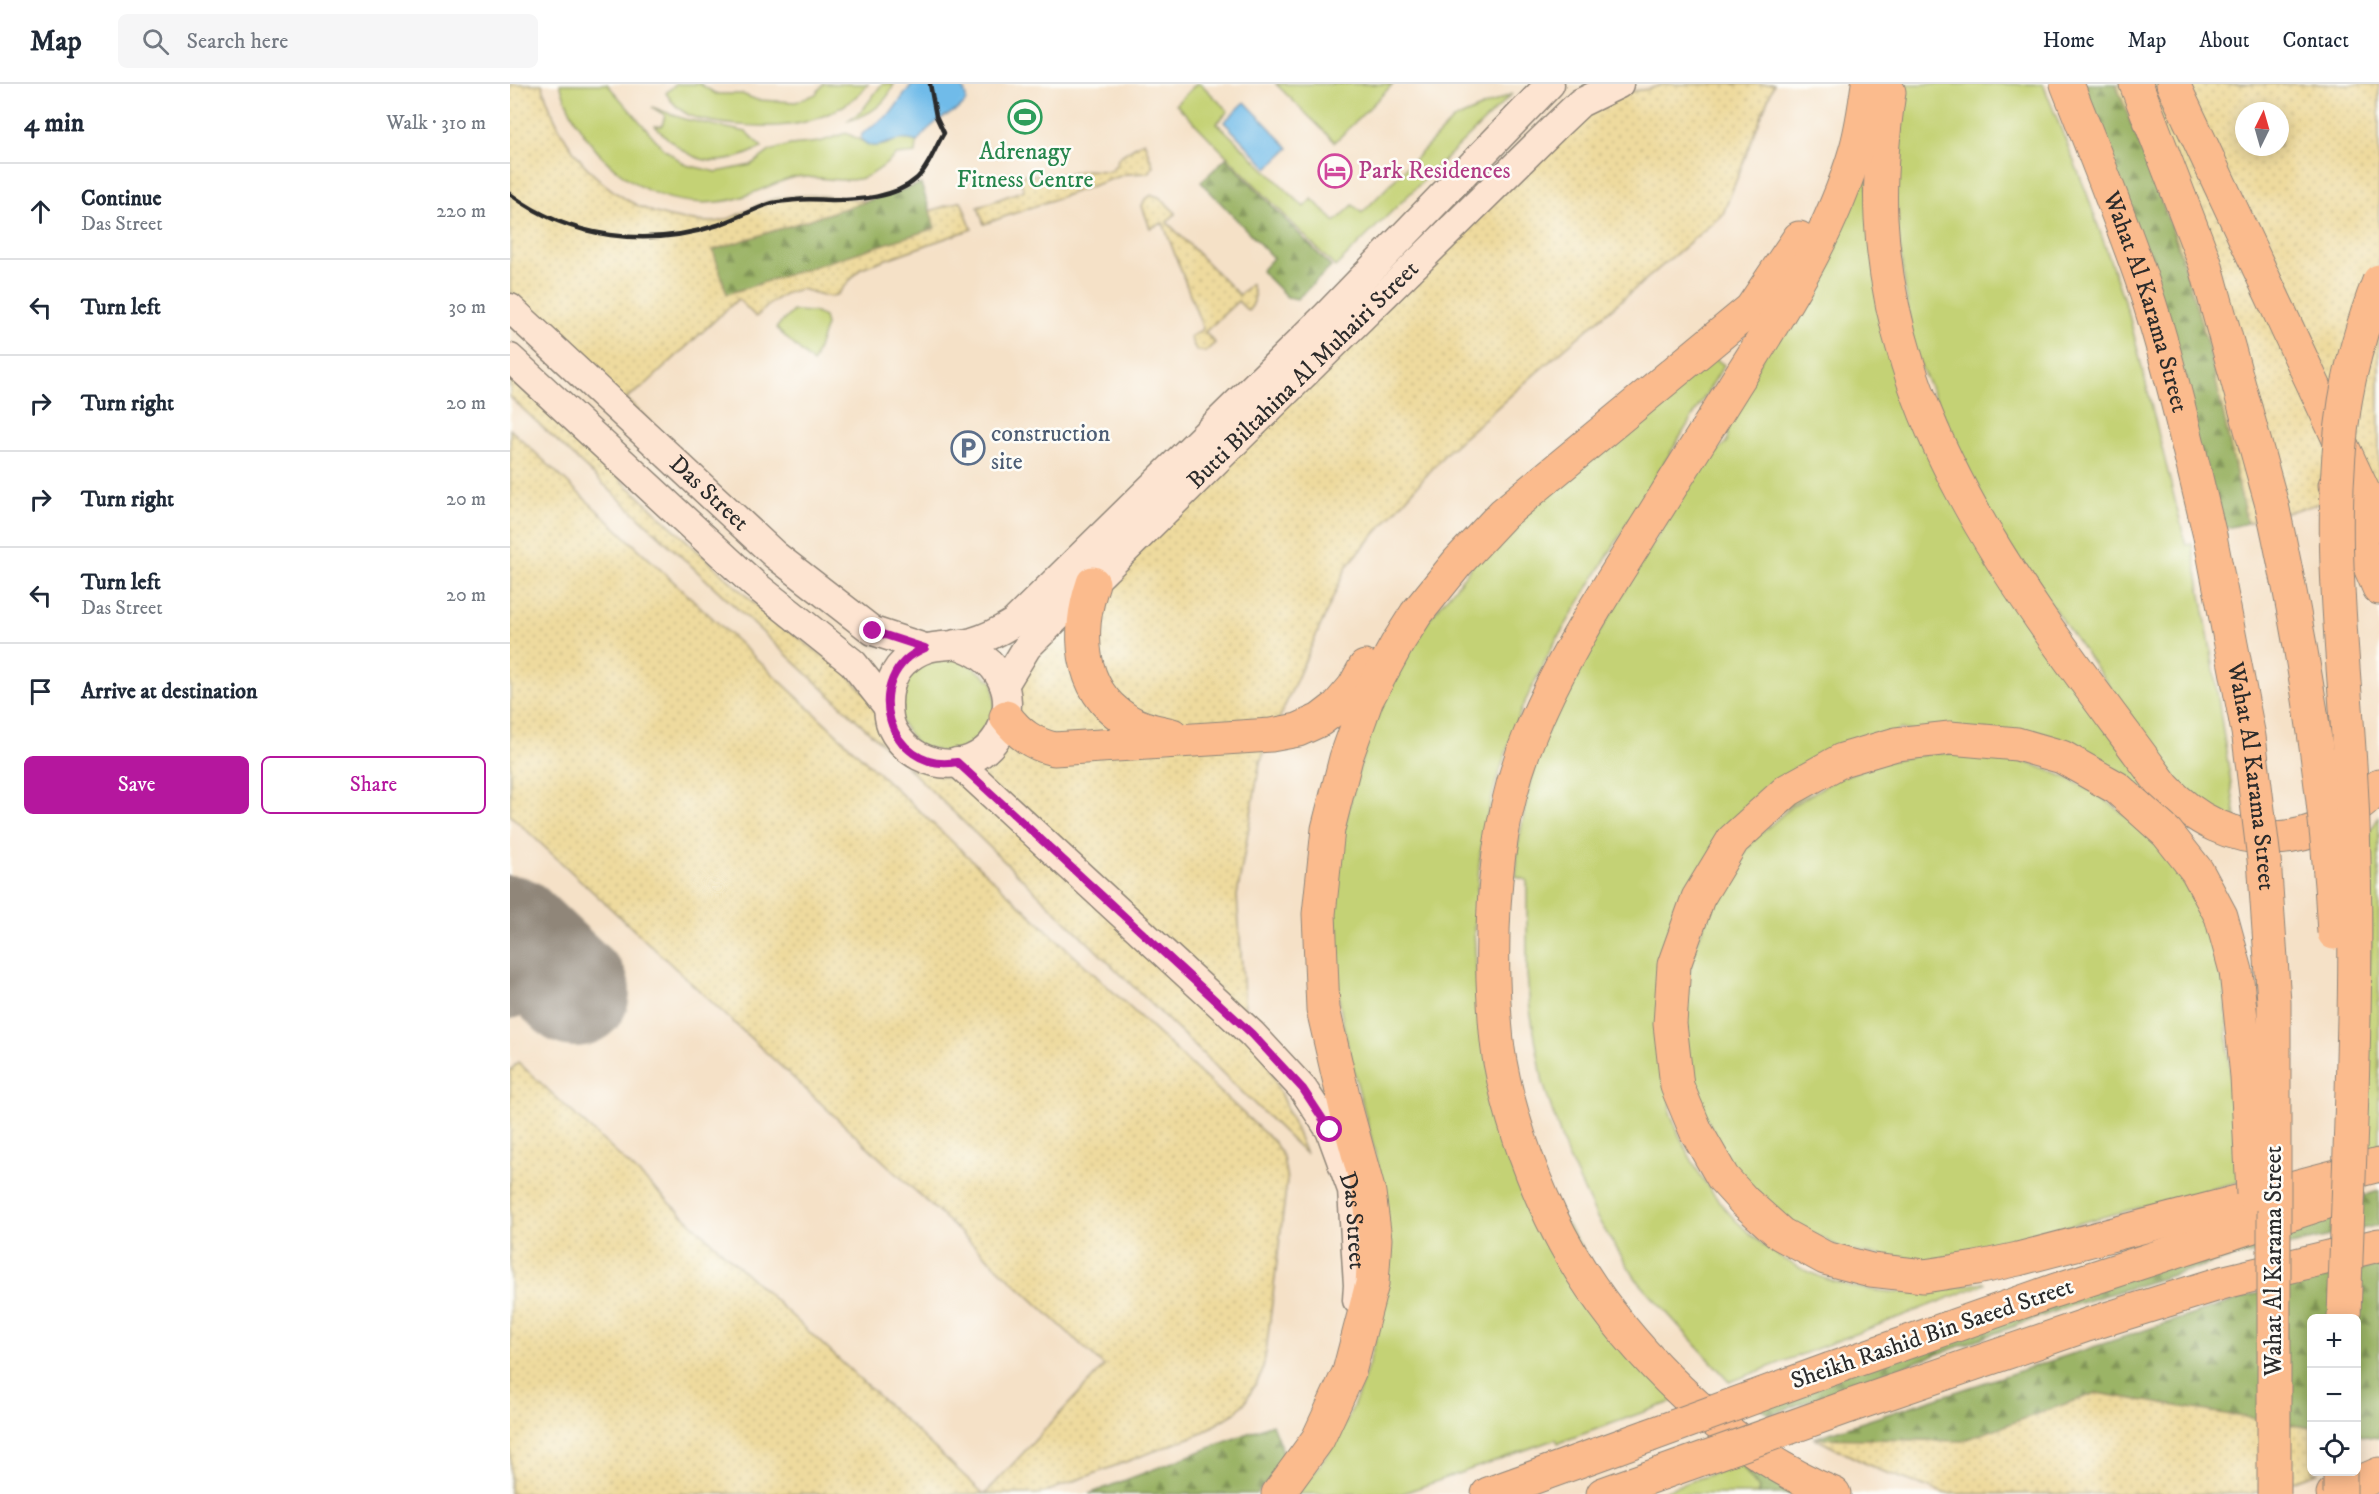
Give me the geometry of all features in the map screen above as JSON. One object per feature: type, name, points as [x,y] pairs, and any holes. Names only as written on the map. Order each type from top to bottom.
[{"type":"highway","points":[[1278,1494],[1318,1439],[1348,1372],[1372,1284],[1375,1239],[1369,1193],[1347,1113],[1323,1009],[1319,914],[1328,829],[1346,758],[1367,699],[1410,624],[1458,562],[1503,513],[1751,309],[1796,244],[1834,171],[1863,84]]},
{"type":"highway","points":[[1834,1494],[1759,1454],[1669,1379],[1629,1337],[1593,1288],[1560,1235],[1525,1157],[1507,1096],[1495,1025],[1492,937],[1501,840],[1517,771],[1529,736],[1557,678],[1598,604],[1778,316],[1816,249],[1847,178],[1857,147],[1868,84]]},
{"type":"highway","points":[[1890,84],[1882,151],[1881,219],[1890,290],[1899,331],[1921,403],[1947,465],[1982,529],[2033,607],[2164,787],[2188,810],[2212,824],[2240,834],[2271,839],[2303,835],[2349,813],[2379,786]]},
{"type":"highway","name":"Wahat Al Karama Street","points":[[2067,84],[2100,165],[2142,281],[2177,404],[2210,536],[2249,737],[2264,859],[2274,1002],[2272,1494]]},
{"type":"highway","points":[[2136,84],[2205,263],[2271,505],[2290,589],[2305,674],[2327,844],[2337,1015],[2342,1314]]},
{"type":"highway","points":[[2173,84],[2379,525]]},
{"type":"highway","points":[[2342,1314],[2354,1011],[2354,825],[2339,591],[2337,486],[2345,402],[2361,328],[2379,281]]},
{"type":"highway","points":[[2266,286],[2268,308],[2277,344],[2379,588]]},
{"type":"highway","points":[[1006,717],[1023,736],[1034,743],[1054,749],[1285,733],[1311,725],[1329,714],[1354,687],[1395,618],[1460,540],[1500,500],[1542,470],[1573,455]]},
{"type":"highway","points":[[1093,583],[1085,612],[1083,642],[1088,670],[1098,693],[1114,711],[1136,725],[1194,740]]},
{"type":"highway","points":[[2272,1494],[2247,1076],[2236,971],[2221,916],[2197,871],[2167,832],[2117,788],[2062,757],[2017,744],[1950,738],[1896,744],[1842,760],[1788,790],[1733,840],[1698,898],[1674,965],[1670,1024],[1677,1086],[1696,1131],[1723,1178],[1744,1202],[1781,1234],[1825,1258],[1871,1270],[1924,1276],[1976,1269],[2018,1259],[2379,1165]]},
{"type":"highway","name":"Sheikh Rashid Bin Saeed Street","points":[[1488,1494],[1531,1485],[1648,1436],[2052,1291],[2379,1185]]},
{"type":"highway","name":"Sheikh Rashid Bin Saeed Street","points":[[1603,1494],[2087,1325],[2225,1282],[2379,1245]]},
{"type":"highway","points":[[2334,1494],[2379,1474]]},
{"type":"highway","points":[[2340,1476],[2340,1494]]},
{"type":"street","name":"Butti Biltahina Al Muhairi Street","points":[[955,644],[985,638],[1013,622],[1327,315],[1550,84]]},
{"type":"street","name":"Butti Biltahina Al Muhairi Street","points":[[1004,685],[1027,647],[1580,103],[1619,84]]},
{"type":"street","name":"Das Street","points":[[510,308],[775,555],[873,631],[925,648]]},
{"type":"street","name":"Das Street","points":[[510,358],[754,584],[853,663],[888,707]]},
{"type":"street","points":[[955,644],[974,650],[990,662],[1004,685],[1007,697],[1006,717],[999,735],[986,750],[968,760],[949,764],[929,761],[911,752],[898,738],[889,720],[887,701],[891,681],[901,664],[925,648],[955,644]]},
{"type":"street","name":"Das Street","points":[[957,762],[1252,1034],[1303,1089],[1330,1130],[1352,1190],[1358,1285],[1348,1372]]},
{"type":"green space","points":[[560,84],[607,84],[663,148],[686,165],[717,172],[751,165],[770,151],[790,145],[820,142],[846,133],[879,146],[902,138],[917,142],[916,153],[896,155],[877,171],[860,179],[842,180],[798,176],[728,201],[690,202],[664,196],[640,186],[618,172],[599,154],[583,133]]},
{"type":"green space","points":[[676,84],[700,84],[716,94],[742,94],[757,100],[796,102],[816,94],[823,84],[868,84],[846,104],[819,117],[789,125],[760,126],[713,122],[689,115],[676,106],[666,93]]},
{"type":"green space","points":[[882,84],[894,84],[881,104],[869,113],[847,121],[861,112]]},
{"type":"green space","points":[[1196,84],[1201,84],[1228,111],[1217,123],[1304,207],[1312,199],[1335,222],[1353,205],[1362,213],[1453,120],[1512,94],[1335,267],[1176,104]]},
{"type":"green space","points":[[1276,84],[1393,84],[1335,142]]},
{"type":"green space","points":[[1902,84],[2043,84],[2087,194],[2129,315],[2186,545],[2192,544],[2237,824],[2191,801],[1990,519],[1913,349],[1892,187]]},
{"type":"green space","points":[[2070,84],[2116,84],[2190,282],[2209,350],[2247,523],[2206,533]]},
{"type":"green space","points":[[652,107],[684,119],[746,132],[762,147],[730,159],[704,160],[680,148],[655,126],[662,126],[665,115]]},
{"type":"green space","points":[[1226,158],[1331,267],[1297,299],[1287,297],[1261,271],[1273,258],[1201,182]]},
{"type":"green space","points":[[1865,165],[1887,343],[2155,798],[2117,770],[1900,729],[1705,863],[1670,1112],[1688,1152],[1710,1189],[1736,1220],[1766,1247],[1800,1268],[1838,1283],[1879,1291],[1924,1292],[1983,1282],[1985,1284],[1730,1382],[1636,1279],[1597,1218],[1566,1152],[1543,1083],[1530,1010],[1527,974],[1527,880],[1516,877],[1518,845],[1530,782],[1539,751],[1563,692],[1709,451],[1711,457],[1727,442],[1730,418]]},
{"type":"green space","points":[[921,184],[936,228],[727,295],[712,250]]},
{"type":"green space","points":[[793,311],[814,312],[824,317],[826,325],[813,363],[776,328]]},
{"type":"green space","points":[[1713,357],[1724,365],[1552,647],[1521,710],[1497,779],[1487,817],[1480,855],[1474,930],[1478,1002],[1499,1116],[1677,1400],[1558,1443],[1556,1439],[1401,1494],[1296,1494],[1318,1468],[1336,1440],[1364,1379],[1380,1314],[1384,1280],[1386,1206],[1373,1143],[1350,1057],[1336,969],[1337,881],[1352,794],[1365,751],[1381,709],[1422,630],[1486,547]]},
{"type":"green space","points":[[954,654],[993,682],[996,715],[979,742],[949,754],[917,745],[898,718],[899,686],[921,660]]},
{"type":"green space","points":[[1929,753],[1993,755],[2043,768],[2080,785],[2115,807],[2146,834],[2173,865],[2195,900],[2212,937],[2223,978],[2238,1182],[1979,1249],[1975,1255],[1937,1262],[1847,1251],[1783,1218],[1733,1169],[1692,1090],[1685,1044],[1689,975],[1693,953],[1712,904],[1739,859],[1755,839],[1793,805],[1836,779],[1883,762]]},
{"type":"green space","points":[[2379,817],[2379,1153],[2359,1157],[2371,940],[2370,831]]},
{"type":"green space","points":[[2379,1191],[2379,1225],[2220,1261],[2073,1305],[1770,1415],[1753,1402],[2217,1238]]},
{"type":"green space","points":[[2379,1266],[2379,1438],[2361,1436],[2361,1314],[2307,1314],[2307,1427],[2096,1393],[1962,1441],[1814,1438],[2283,1285]]},
{"type":"green space","points":[[1272,1424],[1286,1460],[1256,1494],[1089,1494]]},
{"type":"green space","points":[[1755,1460],[1815,1494],[1758,1494],[1759,1489],[1740,1464]]},
{"type":"green space","points":[[1740,1464],[1759,1489],[1758,1494],[1655,1494]]},
{"type":"sand","points":[[510,84],[542,84],[552,113],[566,140],[583,163],[627,200],[653,212],[682,219],[713,222],[733,217],[768,201],[793,196],[868,201],[713,250],[727,294],[935,228],[930,211],[961,201],[972,229],[861,268],[838,294],[830,297],[801,289],[786,293],[773,301],[756,317],[738,299],[642,388],[626,398],[742,513],[510,293]]},
{"type":"sand","points":[[1664,84],[1774,84],[1723,214],[1537,372],[1446,453],[1347,566],[1260,762],[1237,896],[1245,1010],[1306,1154],[907,767],[950,778],[979,766],[1035,653],[1588,109],[1624,92],[1649,89]]},
{"type":"sand","points":[[2116,84],[2379,84],[2379,499],[2373,489],[2247,523],[2209,349],[2177,242]]},
{"type":"sand","points":[[1144,141],[1153,166],[1148,173],[1126,174],[984,224],[978,207],[1024,190],[1018,175],[1065,175],[1083,170],[1109,171],[1116,165],[1119,157]]},
{"type":"sand","points":[[1152,195],[1159,197],[1176,213],[1167,222],[1239,295],[1251,284],[1254,301],[1251,308],[1248,311],[1238,301],[1205,332],[1215,343],[1205,352],[1196,350],[1190,337],[1203,329],[1163,223],[1150,228],[1142,206],[1145,199]]},
{"type":"sand","points":[[510,377],[770,618],[842,669],[878,707],[891,752],[510,397]]},
{"type":"sand","points":[[510,429],[1275,1143],[1283,1157],[1287,1180],[1266,1352],[1262,1373],[1245,1402],[1235,1413],[1200,1434],[1040,1494],[985,1494],[1104,1366],[510,815]]},
{"type":"sand","points":[[518,1062],[984,1494],[510,1494],[510,1071]]},
{"type":"sand","points":[[2096,1393],[2307,1427],[2308,1476],[2251,1494],[1947,1494],[1879,1470],[1814,1438],[1962,1441]]},
{"type":"water","points":[[912,84],[960,84],[966,97],[965,102],[959,109],[932,126],[917,142],[900,140],[873,146],[861,139],[862,134],[891,113]]},
{"type":"water","points":[[1245,102],[1289,148],[1268,168],[1224,122]]},
{"type":"taxiway","points":[[510,977],[510,997]]},
{"type":"runway","points":[[510,930],[575,992]]},
{"type":"railway","points":[[510,194],[533,209],[584,230],[637,237],[691,232],[718,225],[776,202],[876,197],[898,190],[916,179],[928,164],[944,133],[936,116],[930,84]]},
{"type":"place","name":"Adrenagy Fitness Centre","points":[[1025,117]]},
{"type":"place","name":"Park Residences","points":[[1335,171]]},
{"type":"place","name":"construction site","points":[[968,448]]},
{"type":"route","points":[[873,631],[925,648],[901,664],[891,681],[887,701],[889,720],[898,738],[911,752],[929,761],[949,764],[957,762],[1252,1034],[1303,1089],[1330,1130]]}]
